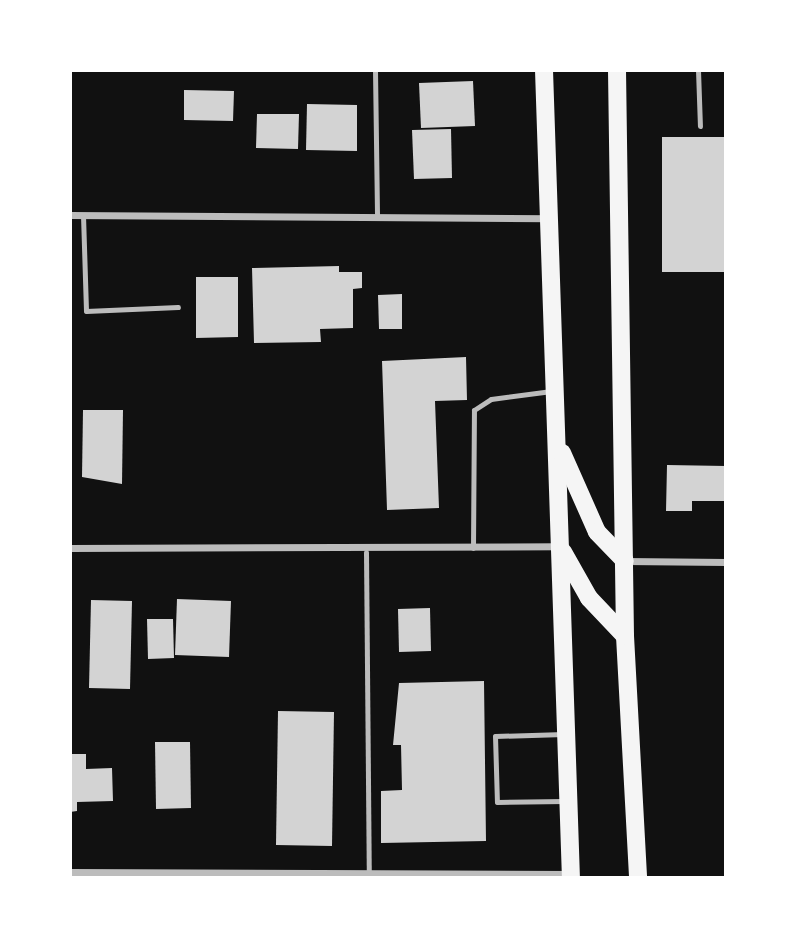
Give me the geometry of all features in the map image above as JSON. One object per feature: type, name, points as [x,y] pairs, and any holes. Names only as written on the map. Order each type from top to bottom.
[{"type":"main road","points":[[544,70],[571,876]]},
{"type":"main road","points":[[617,70],[625,636],[638,878]]},
{"type":"main road","points":[[557,443],[597,532],[625,561]]},
{"type":"main road","points":[[560,546],[589,598],[625,636]]},
{"type":"street","points":[[70,215],[550,218]]},
{"type":"street","points":[[70,548],[366,552],[560,546]]},
{"type":"street","points":[[625,561],[726,562]]},
{"type":"street","points":[[70,872],[571,876]]},
{"type":"lane","points":[[375,70],[377,217]]},
{"type":"lane","points":[[698,70],[700,126]]},
{"type":"lane","points":[[83,215],[86,311],[178,307]]},
{"type":"lane","points":[[473,548],[474,410],[491,399],[554,391]]},
{"type":"lane","points":[[366,552],[369,874]]},
{"type":"lane","points":[[567,734],[495,736],[497,802],[569,801]]},
{"type":"building","points":[[473,81],[475,126],[421,128],[419,83]]},
{"type":"building","points":[[184,90],[234,91],[233,121],[184,120]]},
{"type":"building","points":[[307,104],[357,105],[357,151],[306,150]]},
{"type":"building","points":[[257,114],[299,114],[298,149],[256,148]]},
{"type":"building","points":[[451,129],[452,178],[414,179],[412,130]]},
{"type":"building","points":[[662,137],[726,137],[726,272],[662,272]]},
{"type":"building","points":[[339,266],[339,272],[362,272],[362,288],[353,289],[353,328],[320,329],[321,342],[254,343],[252,268]]},
{"type":"building","points":[[196,277],[238,277],[238,337],[196,338]]},
{"type":"building","points":[[402,294],[402,329],[379,329],[378,295]]},
{"type":"building","points":[[466,357],[467,400],[435,401],[439,508],[387,510],[382,361]]},
{"type":"building","points":[[83,410],[123,410],[122,484],[82,477]]},
{"type":"building","points":[[667,465],[726,466],[726,501],[692,501],[692,511],[666,511]]},
{"type":"building","points":[[177,599],[231,601],[229,657],[175,655]]},
{"type":"building","points":[[91,600],[132,601],[130,689],[89,688]]},
{"type":"building","points":[[430,608],[431,651],[399,652],[398,609]]},
{"type":"building","points":[[147,619],[173,619],[174,658],[148,659]]},
{"type":"building","points":[[484,681],[486,841],[381,843],[381,791],[402,790],[401,745],[393,745],[399,683]]},
{"type":"building","points":[[278,711],[334,712],[332,846],[276,845]]},
{"type":"building","points":[[155,742],[190,742],[191,808],[156,809]]},
{"type":"building","points":[[70,754],[86,754],[86,769],[112,768],[113,801],[77,802],[77,811],[70,812]]}]
